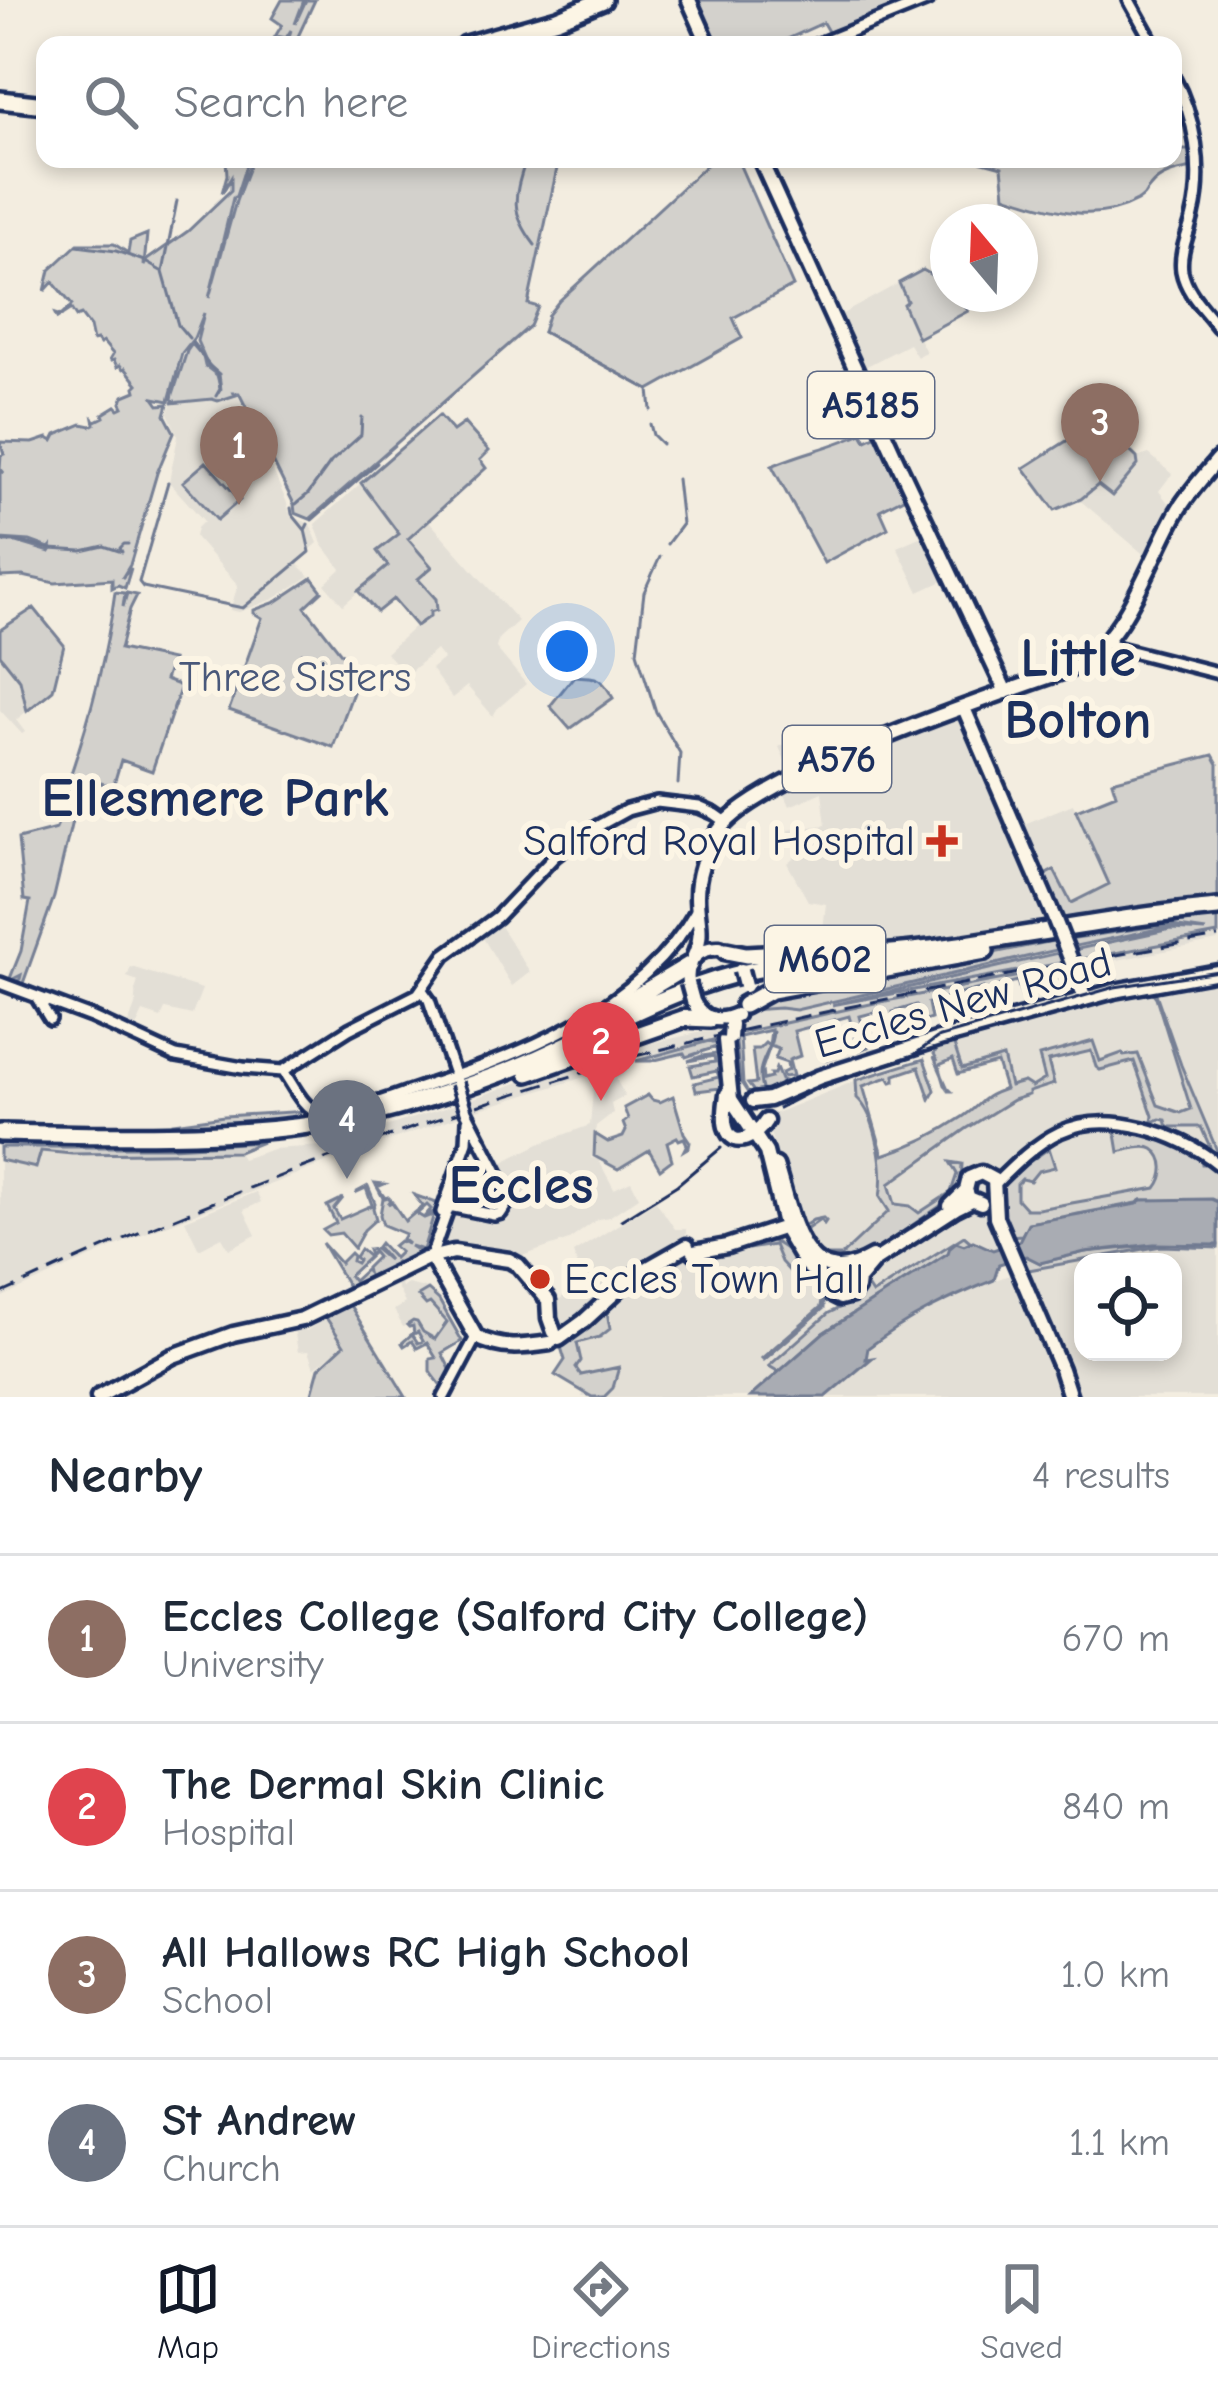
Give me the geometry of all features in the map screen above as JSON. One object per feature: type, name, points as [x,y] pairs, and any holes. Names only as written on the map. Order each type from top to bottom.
[{"type":"highway","points":[[499,36],[607,0]]},
{"type":"highway","points":[[531,36],[621,0]]},
{"type":"highway","points":[[0,96],[36,100]]},
{"type":"highway","name":"M602","points":[[743,961],[1218,910]]},
{"type":"highway","name":"M602","points":[[731,1017],[776,989],[980,952],[1046,930]]},
{"type":"highway","name":"M602","points":[[455,1083],[535,1060],[671,995],[731,975],[1046,930]]},
{"type":"highway","name":"M602","points":[[491,1085],[673,1002],[735,982],[1046,930]]},
{"type":"highway","points":[[723,950],[743,961]]},
{"type":"highway","name":"M602","points":[[0,1137],[302,1125],[366,1115],[567,1038],[686,970]]},
{"type":"highway","points":[[691,1009],[731,1017]]},
{"type":"highway","name":"M602","points":[[0,1137],[194,1141],[329,1130],[415,1111],[691,1009]]},
{"type":"main road","points":[[689,0],[705,36]]},
{"type":"main road","points":[[838,36],[928,0]]},
{"type":"main road","points":[[1129,0],[1149,36]]},
{"type":"main road","points":[[1182,95],[1194,137],[1195,206],[1182,257],[1183,272],[1190,291],[1218,327]]},
{"type":"main road","name":"A5185","points":[[764,168],[1006,692]]},
{"type":"main road","name":"A576","points":[[691,1009],[686,970],[702,936],[700,872],[720,818],[844,756],[1071,669],[1108,646],[1180,507],[1218,459]]},
{"type":"main road","points":[[1108,646],[1218,673]]},
{"type":"main road","points":[[999,675],[1008,685],[1021,687]]},
{"type":"main road","points":[[964,708],[1046,930],[1074,968],[1085,999]]},
{"type":"main road","points":[[941,716],[961,720],[975,735]]},
{"type":"main road","points":[[0,983],[176,1056],[283,1071],[422,990],[445,955],[497,917],[555,856],[587,832],[622,812],[654,802],[686,804],[720,818]]},
{"type":"main road","points":[[283,1071],[308,1106],[320,1113],[455,1083],[530,1048],[606,1004],[655,966],[698,917],[723,950]]},
{"type":"main road","points":[[686,970],[706,949],[723,950]]},
{"type":"main road","points":[[737,1107],[730,1075],[731,1017],[743,961]]},
{"type":"main road","name":"Eccles New Road","points":[[737,1107],[915,1046],[1137,986],[1218,972]]},
{"type":"main road","points":[[422,990],[467,1113],[504,1185],[506,1206],[491,1216],[451,1202]]},
{"type":"main road","points":[[34,994],[50,1019]]},
{"type":"main road","points":[[730,1075],[738,1090],[730,1135],[760,1128]]},
{"type":"main road","name":"Eccles New Road","points":[[760,1128],[772,1104],[797,1087]]},
{"type":"main road","points":[[737,1107],[762,1107],[761,1148],[773,1165],[775,1206],[757,1234]]},
{"type":"main road","points":[[467,1113],[466,1142],[451,1202],[430,1240],[431,1257],[479,1333],[491,1343],[526,1348],[556,1336],[632,1277],[669,1257],[727,1246],[788,1224]]},
{"type":"main road","points":[[827,1285],[829,1275],[878,1253],[944,1210],[973,1198],[989,1201],[991,1184],[1008,1169],[1057,1133],[1077,1126],[1101,1124],[1161,1133],[1189,1144],[1218,1164]]},
{"type":"main road","points":[[760,1128],[788,1224],[803,1248],[813,1260],[855,1272],[859,1280]]},
{"type":"main road","points":[[466,1142],[481,1139]]},
{"type":"main road","points":[[1002,1239],[973,1198],[969,1178],[976,1174],[991,1184],[1002,1239],[1067,1397]]},
{"type":"main road","points":[[775,1194],[805,1264]]},
{"type":"main road","points":[[757,1234],[780,1238],[832,1294],[845,1298],[855,1292],[874,1261],[973,1198]]},
{"type":"main road","points":[[98,1397],[173,1355],[232,1334],[304,1319],[417,1263],[459,1252],[509,1260],[522,1269],[544,1297],[541,1303],[556,1336]]},
{"type":"main road","points":[[417,1263],[441,1276]]},
{"type":"main road","points":[[444,1397],[479,1333]]},
{"type":"shaded area","points":[[923,270],[930,274],[930,312],[966,312],[919,338],[926,352],[917,357],[909,344],[861,369],[837,317]]},
{"type":"shaded area","points":[[234,395],[264,450],[290,515],[310,524],[318,543],[299,560],[310,576],[274,599],[239,612],[230,610],[238,585],[195,537],[204,521],[169,482],[178,436],[168,413],[171,403],[218,401]]},
{"type":"shaded area","points":[[1095,423],[1137,458],[1149,454],[1172,474],[1159,491],[1172,508],[1147,557],[1082,502],[1073,500],[1055,510],[1024,468]]},
{"type":"shaded area","points":[[361,483],[405,541],[429,521],[518,621],[499,638],[496,648],[526,684],[493,716],[467,686],[452,698],[431,669],[443,659],[436,650],[406,675],[386,653],[415,626],[392,599],[377,612],[358,592],[343,605],[325,584],[341,569],[322,544],[315,524]]},
{"type":"shaded area","points":[[926,534],[947,579],[919,592],[897,547]]},
{"type":"shaded area","points":[[34,608],[64,645],[53,690],[16,720],[22,734],[0,710],[0,630]]},
{"type":"shaded area","name":"Salford Royal Hospital","points":[[951,717],[972,732],[1012,829],[1073,804],[1109,885],[1071,903],[1054,869],[1032,879],[1051,923],[821,946],[826,904],[808,901],[787,863],[801,851],[788,830],[826,825],[822,792],[790,806],[781,786],[794,779],[779,747],[798,738],[814,770]]},
{"type":"shaded area","points":[[500,926],[530,972],[512,986],[480,933]]},
{"type":"shaded area","points":[[1218,934],[1218,941],[892,1002],[710,1043],[651,1062],[624,1064],[627,1072],[616,1079],[625,1096],[611,1104],[613,1113],[596,1126],[591,1158],[598,1159],[614,1189],[631,1181],[639,1197],[569,1240],[522,1256],[435,1246],[450,1209],[487,1219],[506,1211],[497,1165],[590,1125],[594,1080],[599,1082],[601,1072],[609,1069],[605,1053],[735,1025],[748,1010],[796,1010],[831,1001],[833,1006]]},
{"type":"shaded area","points":[[131,967],[202,989],[192,1015],[165,1009],[161,1018],[143,1012],[137,1025],[125,1033],[138,981],[127,977]]},
{"type":"shaded area","points":[[1218,976],[1218,1202],[1137,1203],[1065,1216],[993,1250],[973,1241],[823,1333],[750,1397],[582,1397],[584,1392],[555,1375],[565,1360],[560,1344],[640,1276],[682,1257],[770,1239],[785,1248],[818,1284],[829,1313],[855,1302],[875,1270],[928,1232],[917,1214],[895,1205],[888,1184],[1013,1100],[1003,1057],[961,1069],[953,1042],[1131,992]]},
{"type":"shaded area","points":[[584,1059],[594,1074],[470,1112],[466,1101]]},
{"type":"shaded area","points":[[860,1079],[883,1155],[880,1197],[889,1211],[844,1257],[821,1257],[807,1244],[769,1130],[771,1115]]},
{"type":"shaded area","points":[[460,1103],[463,1115],[352,1153],[341,1141]]},
{"type":"shaded area","points":[[337,1145],[346,1155],[143,1234],[0,1298],[0,1160],[24,1164],[40,1151],[186,1154],[226,1150],[238,1152],[242,1159],[273,1149]]},
{"type":"shaded area","points":[[256,1192],[261,1202],[244,1210],[256,1235],[229,1249],[222,1237],[199,1249],[185,1220]]},
{"type":"shaded area","points":[[1142,1200],[1218,1202],[1218,1245],[1154,1244],[1074,1253],[1040,1263],[1026,1256],[999,1264],[994,1280],[929,1310],[868,1348],[866,1359],[872,1358],[826,1397],[750,1397],[823,1333],[948,1253],[956,1242],[973,1241],[993,1250],[1019,1241],[1028,1223]]},
{"type":"shaded area","points":[[656,1201],[675,1229],[686,1229],[686,1242],[568,1328],[557,1330],[552,1305],[585,1280],[573,1253]]},
{"type":"shaded area","points":[[1161,1246],[1218,1248],[1218,1397],[826,1397],[867,1362],[868,1348],[928,1308],[970,1288],[1074,1262],[1074,1361],[1182,1361],[1182,1253],[1122,1253]]},
{"type":"shaded area","points":[[396,1285],[428,1289],[464,1342],[442,1354],[413,1321],[403,1327],[394,1310],[405,1303]]},
{"type":"shaded area","points":[[326,1318],[344,1345],[314,1368],[308,1351],[298,1352],[294,1328],[303,1325],[306,1331]]},
{"type":"green space","points":[[282,0],[304,0],[295,24],[306,0],[315,0],[298,36],[289,36],[291,30],[287,36],[275,36],[282,25],[272,18]]},
{"type":"green space","points":[[694,0],[919,0],[830,35],[823,23],[794,36],[710,36]]},
{"type":"green space","points":[[1182,150],[1192,150],[1193,168],[1164,176],[1142,197],[1121,208],[1088,213],[1005,195],[1002,168],[1148,169],[1182,168]]},
{"type":"green space","points":[[227,168],[245,168],[233,198],[209,298],[249,168],[557,168],[528,304],[538,307],[530,326],[310,519],[295,513],[239,393],[218,401],[171,403],[192,344],[205,366],[217,375],[221,390],[219,374],[207,364],[197,341],[204,313],[182,353],[169,401],[154,398],[159,405],[168,404],[165,415],[174,432],[122,578],[131,568],[125,588],[112,588],[112,579],[55,583],[0,577],[0,542],[52,549],[30,541],[0,539],[4,454],[0,442],[53,441],[56,435],[82,424],[91,426],[94,419],[116,406],[123,407],[124,396],[136,391],[138,384],[125,368],[111,361],[113,354],[103,342],[93,341],[90,327],[71,309],[63,314],[72,305],[53,282],[45,291],[50,270],[78,244],[114,244],[128,253],[130,241],[147,234],[144,266],[231,190],[231,178],[222,193]]},
{"type":"green space","points":[[703,168],[741,168],[793,286],[733,318],[742,338],[649,390],[543,332],[559,301]]},
{"type":"green space","points":[[923,270],[930,274],[930,312],[966,312],[918,338],[899,283]]},
{"type":"green space","points":[[439,415],[453,431],[464,423],[489,451],[480,460],[486,468],[408,539],[432,567],[418,579],[436,599],[437,610],[416,626],[393,599],[377,612],[358,591],[388,566],[377,551],[399,534],[361,483]]},
{"type":"green space","points":[[1095,423],[1137,458],[1138,465],[1112,496],[1098,485],[1055,510],[1024,468]]},
{"type":"green space","points":[[862,433],[866,440],[879,434],[907,496],[880,510],[888,528],[824,563],[772,466]]},
{"type":"green space","points":[[206,462],[240,500],[217,520],[183,482]]},
{"type":"green space","name":"Three Sisters","points":[[312,578],[322,591],[305,607],[359,676],[333,747],[229,710],[262,618],[254,610],[276,602]]},
{"type":"green space","points":[[115,592],[125,593],[123,607],[127,593],[137,595],[120,649],[172,660],[165,680],[181,686],[152,771],[121,760],[113,787],[86,778],[80,787],[54,897],[22,986],[13,983],[21,975],[9,981],[21,951],[30,901],[24,900],[18,839],[56,829],[96,690]]},
{"type":"green space","points":[[34,608],[64,645],[53,690],[27,711],[20,680],[0,655],[0,630]]},
{"type":"green space","points":[[574,676],[598,679],[613,698],[570,729],[550,706]]},
{"type":"green space","points":[[1213,755],[1218,764],[1218,903],[1061,922],[1041,877],[1054,870],[1071,903],[1109,884],[1076,810],[1116,794],[1112,781]]},
{"type":"green space","points":[[1218,917],[1218,934],[1077,960],[1073,950],[1171,929],[1206,931],[1172,926],[1071,947],[1068,939]]},
{"type":"green space","points":[[1058,940],[1061,949],[796,1010],[748,1010],[754,1001]]},
{"type":"green space","points":[[1063,952],[1067,962],[832,1005]]},
{"type":"green space","points":[[1069,967],[1071,988],[1067,974],[1060,976],[1063,985],[1056,987],[1051,973],[1032,976],[1037,993],[1022,997],[1017,981],[994,987],[999,1009],[990,1011],[983,988],[960,994],[967,1019],[957,1021],[950,997],[928,1003],[931,1019],[925,1021],[916,1005],[893,1012],[897,1029],[889,1031],[883,1010],[860,1016],[868,1047],[859,1050],[849,1016],[827,1022],[836,1057],[827,1060],[817,1025],[794,1031],[800,1056],[789,1060],[793,1076],[783,1077],[787,1063],[775,1059],[779,1049],[770,1046],[762,1069],[763,1080],[771,1078],[776,1068],[781,1080],[791,1083],[765,1095],[756,1094],[748,1084],[756,1083],[752,1049],[765,1043],[769,1046],[771,1030],[740,1037],[743,1084],[748,1093],[740,1081],[735,1034]]},
{"type":"green space","points":[[1154,988],[1218,1160],[1207,1151],[1210,1147],[1201,1127],[1168,1127],[1160,1119],[1152,1122],[1134,1061],[1100,1070],[1091,1051],[1048,1061],[1054,1084],[1013,1100],[889,1184],[895,1204],[919,1213],[951,1192],[957,1174],[950,1162],[962,1164],[961,1180],[949,1200],[869,1255],[827,1261],[812,1252],[801,1228],[813,1220],[826,1221],[807,1229],[811,1245],[821,1256],[841,1256],[889,1211],[880,1197],[880,1159],[870,1117],[857,1098],[856,1080],[924,1059],[935,1090],[930,1099],[919,1067],[895,1075],[895,1081],[888,1077],[863,1086],[883,1155],[935,1133],[1005,1089],[997,1063],[958,1074],[953,1059],[939,1065],[942,1075],[934,1054],[938,1046],[953,1042],[962,1069],[1003,1057],[1010,1086],[1024,1082],[1032,1087],[1045,1079],[1039,1056],[1093,1041],[1100,1061],[1122,1053],[1138,1054],[1158,1105],[1181,1113],[1191,1109],[1156,997],[1150,989],[1134,994],[1135,991]]},
{"type":"green space","points":[[720,1038],[711,1043],[722,1043],[721,1088],[696,1091],[694,1083],[719,1077],[717,1071],[693,1076],[690,1066],[715,1062],[714,1056],[688,1061],[717,1054],[716,1047],[686,1057],[684,1053],[636,1061]]},
{"type":"green space","points":[[648,1095],[660,1102],[673,1096],[689,1147],[684,1150],[684,1138],[667,1142],[672,1160],[660,1169],[649,1150],[618,1169],[594,1156],[595,1134],[608,1142],[623,1137],[623,1123],[628,1119],[624,1108]]},
{"type":"green space","points":[[308,1111],[313,1118],[173,1128],[173,1123],[224,1116]]},
{"type":"green space","points":[[1113,1130],[1155,1136],[1201,1157],[1202,1164],[1218,1171],[1218,1202],[1142,1200],[1029,1223],[1022,1235],[1009,1236],[1001,1203],[1006,1183],[1049,1148],[1055,1167],[1017,1184],[1017,1199],[1026,1209],[1156,1188],[1163,1168],[1161,1157],[1146,1147],[1119,1152]]},
{"type":"green space","points":[[262,1142],[238,1152],[41,1151],[36,1168],[0,1160],[0,1147]]},
{"type":"green space","points":[[368,1186],[376,1219],[354,1248],[341,1233],[328,1235],[323,1230],[336,1223],[327,1206],[343,1198],[334,1209],[340,1219],[372,1205],[366,1188],[355,1193]]},
{"type":"green space","points":[[378,1188],[405,1221],[423,1206],[414,1195],[439,1204],[437,1211],[426,1215],[431,1209],[427,1205],[417,1214],[424,1218],[434,1214],[423,1250],[410,1246],[420,1255],[400,1266],[395,1261],[398,1268],[357,1287],[355,1283],[350,1290],[322,1243],[340,1263],[350,1253],[356,1263],[360,1249],[369,1257],[349,1276],[353,1281],[377,1257],[368,1250],[375,1249],[388,1260],[377,1247],[380,1243],[394,1258],[400,1252],[393,1246],[399,1241],[408,1244],[402,1239],[405,1234],[383,1225],[383,1198]]},
{"type":"green space","points":[[964,1236],[971,1242],[950,1247],[949,1253],[823,1333],[779,1372],[769,1366],[829,1313],[858,1299],[866,1285],[872,1294]]},
{"type":"green space","points":[[763,1239],[783,1247],[803,1265],[819,1288],[823,1298],[824,1308],[764,1360],[821,1307],[822,1300],[812,1283],[808,1286],[781,1262],[774,1245],[733,1249]]},
{"type":"green space","points":[[1182,1243],[1218,1245],[1081,1253]]},
{"type":"green space","points":[[1074,1255],[1074,1262],[1023,1271],[1017,1258],[1026,1256],[1040,1263]]},
{"type":"green space","points":[[428,1290],[439,1300],[462,1341],[442,1353],[452,1373],[443,1388],[430,1371],[430,1359],[436,1358],[427,1343],[417,1348],[412,1341],[402,1343],[412,1334],[418,1343],[423,1341],[407,1325],[413,1321],[435,1339],[447,1322],[418,1296]]},
{"type":"green space","points":[[348,1302],[406,1397],[311,1397],[319,1368],[344,1345],[325,1316]]},
{"type":"green space","points":[[606,1306],[610,1329],[577,1343],[581,1361],[576,1368],[581,1375],[619,1367],[613,1388],[604,1397],[592,1397],[555,1375],[565,1360],[560,1344]]},
{"type":"waterway","points":[[523,168],[516,204],[535,245]]},
{"type":"waterway","points":[[177,201],[163,272],[178,325],[189,338]]},
{"type":"waterway","points":[[77,246],[116,251],[144,261]]},
{"type":"waterway","points":[[147,263],[161,271]]},
{"type":"waterway","points":[[543,332],[649,390],[651,410]]},
{"type":"waterway","points":[[192,342],[218,374],[216,396]]},
{"type":"waterway","points":[[296,504],[361,435],[362,417]]},
{"type":"waterway","points":[[650,424],[662,444]]},
{"type":"waterway","points":[[312,520],[377,463]]},
{"type":"waterway","points":[[667,544],[682,524],[677,479]]},
{"type":"waterway","points":[[168,482],[139,582],[143,587],[243,608],[310,552],[308,524]]},
{"type":"waterway","points":[[291,508],[305,530]]},
{"type":"waterway","points":[[0,541],[82,551],[104,546],[122,552],[120,548],[128,544]]},
{"type":"waterway","points":[[660,557],[644,592],[637,652],[656,712],[680,753],[678,784]]},
{"type":"waterway","points":[[302,653],[318,686]]},
{"type":"waterway","points":[[763,1093],[761,1067],[773,1032]]},
{"type":"tram line","points":[[779,1108],[816,1089],[914,1055],[937,1038],[1115,987],[1218,971]]},
{"type":"tram line","points":[[621,1220],[677,1185],[721,1148]]},
{"type":"railway","points":[[608,1063],[912,994],[1218,937]]},
{"type":"railway","points":[[0,1294],[292,1171],[592,1070]]},
{"type":"place","name":"All Hallows RC High School","points":[[1100,482]]},
{"type":"place","name":"Eccles College (Salford City College)","points":[[239,505]]},
{"type":"place","name":"Salford Royal Hospital","points":[[942,841]]},
{"type":"place","name":"The Dermal Skin Clinic","points":[[601,1101]]},
{"type":"place","name":"St Andrew","points":[[347,1179]]},
{"type":"place","name":"Eccles Town Hall","points":[[540,1279]]},
{"type":"district","name":"Little Bolton","points":[[1078,689]]},
{"type":"district","name":"Ellesmere Park","points":[[215,798]]},
{"type":"district","name":"Eccles","points":[[521,1185]]}]
